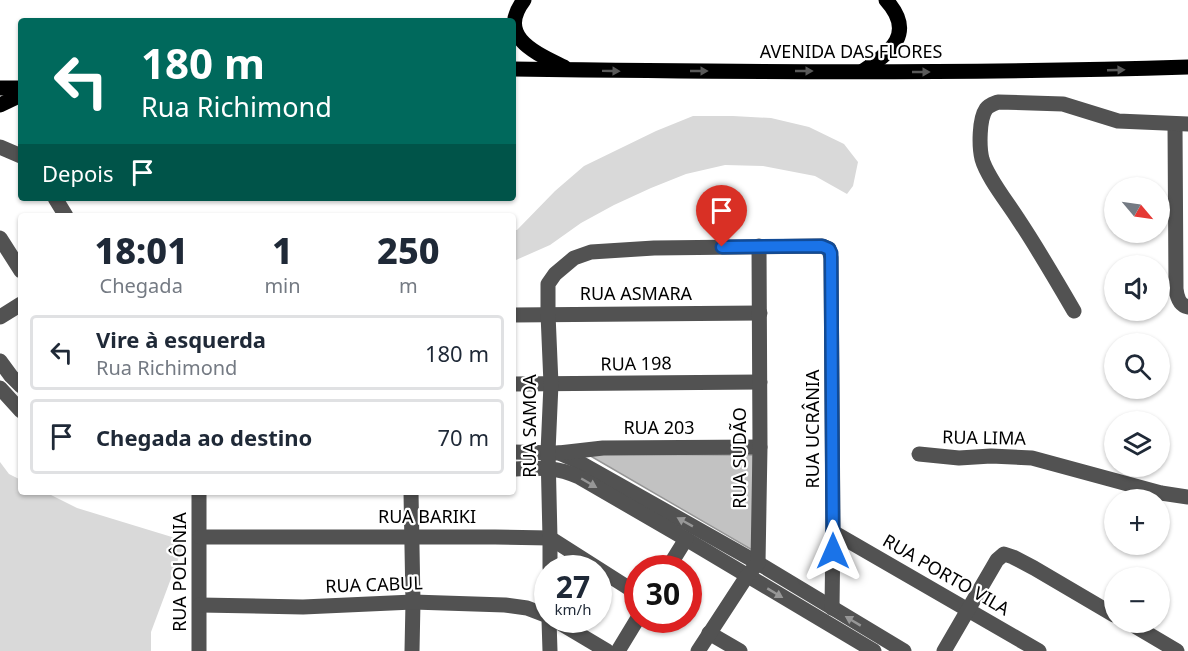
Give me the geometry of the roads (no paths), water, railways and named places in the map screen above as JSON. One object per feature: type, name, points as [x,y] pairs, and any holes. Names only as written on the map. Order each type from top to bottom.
[{"type":"main road","points":[[515,18],[524,0]]},
{"type":"main road","points":[[863,71],[884,57],[895,45],[900,28],[896,14],[886,0]]},
{"type":"main road","points":[[516,32],[523,43],[537,54],[570,70]]},
{"type":"main road","name":"AVENIDA DAS FLORES","points":[[516,69],[652,72],[1054,72],[1188,67]]},
{"type":"main road","points":[[0,88],[18,88]]},
{"type":"main road","points":[[0,105],[18,97]]},
{"type":"street","points":[[1074,310],[991,178],[982,159],[981,119],[985,110],[998,102],[1063,104],[1118,121],[1181,124],[1176,289],[1177,298],[1187,307]]},
{"type":"street","points":[[0,147],[18,155]]},
{"type":"street","points":[[0,238],[18,266]]},
{"type":"street","name":"RUA UCRÂNIA","points":[[759,246],[822,246],[829,249],[831,258],[832,608]]},
{"type":"street","name":"RUA SAMOA","points":[[550,555],[552,458],[548,314],[549,284],[555,274],[574,258],[591,252],[759,246]]},
{"type":"street","name":"RUA SUDÃO","points":[[758,563],[759,246]]},
{"type":"street","points":[[0,317],[18,306]]},
{"type":"street","name":"RUA ASMARA","points":[[516,315],[760,313]]},
{"type":"street","points":[[0,361],[18,383]]},
{"type":"street","name":"RUA 198","points":[[516,384],[760,382]]},
{"type":"street","points":[[0,388],[18,408]]},
{"type":"street","name":"RUA 203","points":[[552,458],[603,448],[760,447]]},
{"type":"street","points":[[516,452],[578,461],[758,563],[904,651]]},
{"type":"street","name":"RUA LIMA","points":[[919,454],[959,459],[991,456],[1032,458],[1161,493],[1188,497]]},
{"type":"street","points":[[516,468],[552,458]]},
{"type":"street","points":[[552,458],[558,469],[579,477],[874,651]]},
{"type":"street","name":"RUA POLÔNIA","points":[[199,495],[199,651]]},
{"type":"street","points":[[411,495],[412,651]]},
{"type":"street","name":"RUA PORTO VILA","points":[[833,532],[1039,651]]},
{"type":"street","name":"RUA BARIKI","points":[[200,537],[550,538]]},
{"type":"street","points":[[550,538],[624,585]]},
{"type":"street","points":[[676,555],[686,539]]},
{"type":"street","points":[[944,651],[997,561],[1004,555],[1034,568],[1104,609]]},
{"type":"street","points":[[698,651],[758,563]]},
{"type":"street","name":"RUA CABUL","points":[[200,605],[303,607],[413,602],[505,605],[534,611]]},
{"type":"street","points":[[549,633],[550,651]]},
{"type":"street","points":[[577,633],[607,651]]},
{"type":"street","points":[[618,651],[629,633]]},
{"type":"street","points":[[709,633],[740,651]]},
{"type":"street","points":[[1147,633],[1177,651]]}]
